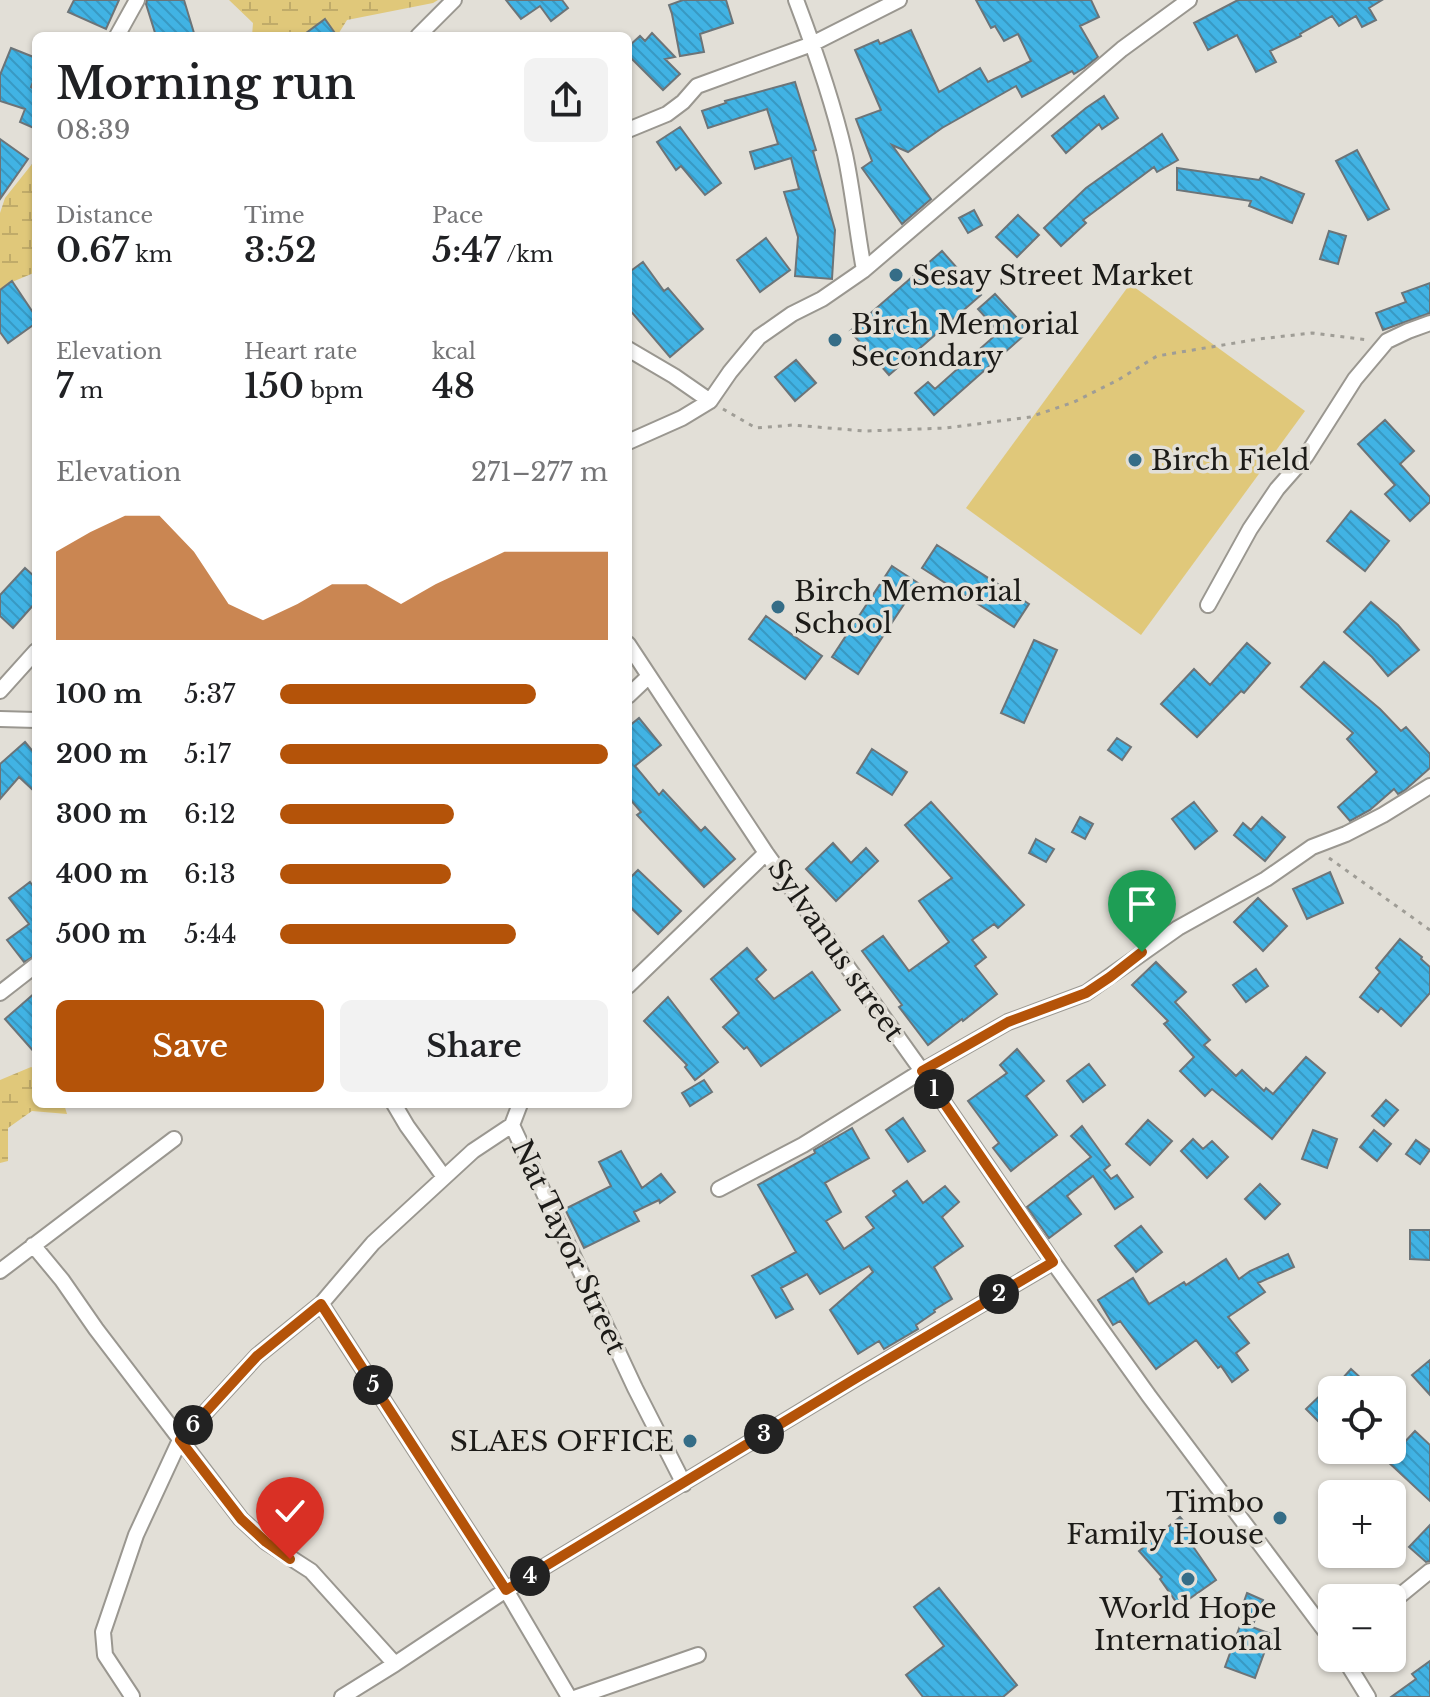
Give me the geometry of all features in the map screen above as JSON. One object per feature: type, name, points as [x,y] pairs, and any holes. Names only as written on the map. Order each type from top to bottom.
[{"type":"street","points":[[119,32],[137,0]]},
{"type":"street","points":[[422,32],[454,0]]},
{"type":"street","points":[[796,0],[846,157],[864,270]]},
{"type":"street","points":[[632,128],[667,114],[697,86],[812,44],[899,0]]},
{"type":"street","points":[[632,440],[682,418],[710,401],[759,337],[864,270],[1122,49],[1189,0]]},
{"type":"street","points":[[1208,605],[1250,529],[1277,489],[1306,456],[1355,379],[1387,341],[1430,323]]},
{"type":"street","points":[[632,351],[710,401]]},
{"type":"street","name":"Sylvanus street","points":[[632,651],[766,853],[922,1071],[1053,1262],[1318,1621]]},
{"type":"street","points":[[0,691],[32,655]]},
{"type":"street","points":[[632,692],[648,677]]},
{"type":"street","points":[[0,719],[32,720]]},
{"type":"street","points":[[719,1189],[803,1145],[1008,1022],[1086,993],[1178,928],[1266,879],[1312,847],[1383,815],[1430,786]]},
{"type":"street","points":[[632,982],[766,853]]},
{"type":"street","points":[[0,993],[32,968]]},
{"type":"street","points":[[396,1108],[444,1177]]},
{"type":"street","points":[[512,1125],[518,1108]]},
{"type":"street","name":"Nat Tayor Street","points":[[132,1696],[105,1655],[103,1632],[136,1535],[180,1440],[257,1356],[321,1304],[373,1243],[473,1151],[512,1125],[635,1388],[684,1484]]},
{"type":"street","points":[[0,1271],[174,1139]]},
{"type":"street","points":[[33,1245],[241,1519],[266,1542],[311,1571],[395,1664]]},
{"type":"street","points":[[342,1697],[506,1590],[1053,1262]]},
{"type":"street","points":[[321,1304],[506,1590],[569,1697]]},
{"type":"street","points":[[1406,1591],[1430,1571]]},
{"type":"street","points":[[577,1697],[698,1655]]},
{"type":"street","points":[[1353,1672],[1368,1697]]},
{"type":"path","points":[[710,401],[756,428],[793,425],[865,431],[946,428],[1030,417],[1074,402],[1157,356],[1312,333],[1387,341]]},
{"type":"path","points":[[1312,847],[1430,930]]},
{"type":"green space","points":[[229,0],[438,0],[347,20],[340,32],[252,32],[253,23]]},
{"type":"green space","points":[[32,164],[32,274],[12,282],[0,294],[0,213],[5,198]]},
{"type":"green space","name":"Birch Field","points":[[1130,284],[1305,411],[1141,635],[966,508]]},
{"type":"green space","points":[[32,1067],[32,1108],[65,1108],[67,1114],[32,1111],[8,1128],[8,1161],[0,1163],[0,1080]]},
{"type":"building","points":[[74,0],[119,0],[106,29],[68,12]]},
{"type":"building","points":[[147,0],[184,0],[194,32],[155,32]]},
{"type":"building","points":[[506,0],[562,0],[568,8],[551,21],[540,6],[521,19]]},
{"type":"building","points":[[683,0],[726,0],[733,23],[700,34],[704,52],[680,56],[669,5]]},
{"type":"building","points":[[976,0],[1091,0],[1099,17],[1080,26],[1098,57],[1074,74],[1072,71],[1022,97],[1016,86],[942,128],[908,152],[892,145],[931,199],[902,224],[862,168],[872,161],[856,119],[881,110],[855,50],[878,40],[880,44],[911,30],[939,92],[980,68],[988,82],[1031,61],[1018,34],[1004,41],[995,26],[991,28]]},
{"type":"building","points":[[1238,0],[1382,0],[1369,8],[1376,20],[1362,27],[1356,16],[1339,26],[1332,16],[1270,51],[1276,62],[1256,72],[1237,35],[1208,50],[1194,23]]},
{"type":"building","points":[[325,19],[334,32],[307,32]]},
{"type":"building","points":[[652,33],[675,57],[665,59],[680,74],[663,90],[632,59],[632,43],[640,36],[645,41]]},
{"type":"building","points":[[11,48],[32,56],[32,127],[20,122],[25,109],[0,101],[0,75]]},
{"type":"building","points":[[795,82],[816,150],[813,151],[835,230],[832,279],[795,276],[798,237],[784,192],[799,189],[791,158],[755,169],[750,152],[778,144],[767,109],[708,128],[702,111],[725,101]]},
{"type":"building","points":[[1104,96],[1118,118],[1102,129],[1099,124],[1066,153],[1052,136]]},
{"type":"building","points":[[680,127],[721,183],[705,195],[681,166],[676,170],[657,142]]},
{"type":"building","points":[[1162,134],[1178,160],[1157,172],[1154,167],[1083,220],[1086,223],[1061,246],[1044,228],[1086,188]]},
{"type":"building","points":[[0,139],[28,159],[0,199]]},
{"type":"building","points":[[1357,150],[1389,209],[1368,220],[1336,161]]},
{"type":"building","points":[[1177,168],[1259,180],[1261,177],[1304,194],[1292,223],[1249,206],[1251,201],[1177,190]]},
{"type":"building","points":[[974,210],[982,225],[968,233],[959,218]]},
{"type":"building","points":[[1018,215],[1039,235],[1017,257],[996,237]]},
{"type":"building","points":[[1329,231],[1346,236],[1338,264],[1320,259]]},
{"type":"building","points":[[766,238],[790,270],[760,292],[737,260]]},
{"type":"building","points":[[942,251],[981,295],[889,375],[850,331]]},
{"type":"building","points":[[643,262],[664,291],[668,288],[703,329],[670,357],[632,313],[632,270]]},
{"type":"building","points":[[12,281],[32,311],[32,326],[8,343],[0,332],[0,290]]},
{"type":"building","points":[[1430,283],[1430,313],[1383,330],[1376,313],[1406,302],[1402,293]]},
{"type":"building","points":[[995,294],[1029,331],[934,415],[915,393],[928,382],[935,389],[999,332],[978,309]]},
{"type":"building","points":[[796,360],[816,383],[795,401],[775,377]]},
{"type":"building","points":[[1385,420],[1414,451],[1400,464],[1430,497],[1430,502],[1410,521],[1385,494],[1395,485],[1358,444]]},
{"type":"building","points":[[1351,511],[1389,541],[1365,571],[1327,541]]},
{"type":"building","points":[[937,545],[1029,604],[1014,627],[922,568]]},
{"type":"building","points":[[892,566],[918,583],[858,674],[832,657]]},
{"type":"building","points":[[25,568],[32,574],[32,607],[13,628],[0,616],[0,595]]},
{"type":"building","points":[[1371,602],[1398,625],[1419,650],[1388,676],[1344,632]]},
{"type":"building","points":[[766,616],[822,656],[805,679],[749,639]]},
{"type":"building","points":[[1034,640],[1057,650],[1024,723],[1001,713]]},
{"type":"building","points":[[1247,643],[1270,663],[1244,693],[1241,691],[1197,737],[1161,704],[1194,669],[1210,685]]},
{"type":"building","points":[[1324,662],[1401,731],[1406,727],[1430,754],[1430,768],[1404,791],[1398,794],[1394,789],[1370,810],[1350,821],[1338,807],[1377,772],[1347,739],[1353,733],[1301,687]]},
{"type":"building","points":[[639,718],[661,745],[635,766],[659,795],[663,790],[701,831],[705,827],[735,859],[704,887],[637,815],[641,812],[632,802],[632,724]]},
{"type":"building","points":[[1117,738],[1131,747],[1122,760],[1108,750]]},
{"type":"building","points":[[25,742],[32,750],[32,789],[19,777],[0,799],[0,764]]},
{"type":"building","points":[[872,749],[907,772],[892,795],[857,773]]},
{"type":"building","points":[[931,802],[1024,905],[998,928],[994,924],[972,940],[986,957],[975,966],[997,994],[928,1045],[862,951],[883,936],[909,971],[949,942],[919,901],[952,878],[905,825]]},
{"type":"building","points":[[1194,802],[1217,831],[1195,849],[1172,819]]},
{"type":"building","points":[[1080,817],[1093,824],[1085,839],[1072,832]]},
{"type":"building","points":[[1262,817],[1285,837],[1265,861],[1234,835],[1243,823],[1251,830]]},
{"type":"building","points":[[1036,839],[1054,849],[1046,862],[1029,853]]},
{"type":"building","points":[[833,843],[851,863],[866,848],[878,861],[836,901],[806,869]]},
{"type":"building","points":[[638,870],[681,911],[658,934],[632,909],[632,876]]},
{"type":"building","points":[[1330,872],[1343,903],[1307,919],[1293,889]]},
{"type":"building","points":[[30,882],[32,885],[32,957],[24,962],[7,940],[29,924],[9,898]]},
{"type":"building","points":[[1258,898],[1287,926],[1263,951],[1234,922]]},
{"type":"building","points":[[1400,939],[1430,967],[1430,993],[1401,1026],[1381,1008],[1378,1012],[1360,997],[1380,972],[1376,968]]},
{"type":"building","points":[[747,948],[766,970],[756,979],[774,999],[812,972],[840,1010],[761,1066],[747,1047],[744,1049],[723,1027],[739,1013],[711,979]]},
{"type":"building","points":[[1156,962],[1186,992],[1175,1002],[1210,1040],[1204,1045],[1236,1076],[1242,1070],[1264,1091],[1266,1088],[1273,1094],[1306,1057],[1325,1073],[1272,1139],[1212,1089],[1205,1096],[1180,1071],[1194,1057],[1164,1024],[1168,1021],[1132,985]]},
{"type":"building","points":[[1256,969],[1268,986],[1246,1002],[1233,985]]},
{"type":"building","points":[[32,995],[32,1049],[5,1019]]},
{"type":"building","points":[[668,997],[718,1062],[695,1080],[685,1067],[687,1065],[644,1021]]},
{"type":"building","points":[[1017,1049],[1044,1081],[1026,1096],[1057,1135],[1011,1171],[993,1148],[999,1143],[968,1101],[1007,1073],[1000,1065]]},
{"type":"building","points":[[1089,1064],[1105,1085],[1083,1102],[1067,1081]]},
{"type":"building","points":[[704,1080],[712,1092],[690,1106],[682,1093]]},
{"type":"building","points":[[1386,1100],[1398,1110],[1384,1126],[1372,1116]]},
{"type":"building","points":[[903,1118],[925,1151],[908,1162],[886,1130]]},
{"type":"building","points":[[1148,1120],[1172,1141],[1150,1165],[1126,1144]]},
{"type":"building","points":[[1082,1126],[1110,1165],[1104,1170],[1111,1179],[1117,1175],[1133,1197],[1115,1209],[1093,1176],[1067,1196],[1081,1214],[1049,1238],[1027,1207],[1091,1157],[1071,1136]]},
{"type":"building","points":[[852,1128],[869,1158],[825,1183],[841,1212],[826,1221],[844,1249],[874,1228],[866,1217],[896,1195],[893,1191],[907,1181],[923,1203],[945,1186],[959,1202],[942,1217],[963,1246],[934,1267],[952,1299],[916,1325],[918,1329],[884,1349],[879,1341],[858,1354],[830,1310],[873,1272],[869,1266],[820,1294],[807,1274],[781,1288],[793,1309],[776,1318],[752,1276],[796,1252],[758,1185]]},
{"type":"building","points":[[1313,1130],[1337,1139],[1327,1168],[1302,1159]]},
{"type":"building","points":[[1374,1130],[1391,1144],[1377,1161],[1360,1147]]},
{"type":"building","points":[[1193,1139],[1203,1149],[1212,1141],[1228,1157],[1207,1178],[1181,1151]]},
{"type":"building","points":[[1416,1140],[1430,1150],[1420,1164],[1406,1154]]},
{"type":"building","points":[[621,1151],[642,1188],[661,1174],[675,1192],[660,1203],[659,1200],[634,1212],[639,1221],[584,1248],[565,1209],[611,1186],[599,1162]]},
{"type":"building","points":[[1260,1184],[1280,1204],[1265,1219],[1245,1199]]},
{"type":"building","points":[[1141,1226],[1162,1252],[1136,1272],[1115,1246]]},
{"type":"building","points":[[1410,1230],[1430,1230],[1430,1260],[1410,1259]]},
{"type":"building","points":[[1288,1254],[1294,1267],[1258,1283],[1265,1292],[1228,1317],[1249,1343],[1236,1353],[1248,1370],[1232,1382],[1196,1340],[1156,1369],[1120,1321],[1113,1325],[1098,1300],[1133,1278],[1149,1304],[1226,1259],[1239,1279]]},
{"type":"building","points":[[1430,1360],[1430,1395],[1412,1375]]},
{"type":"building","points":[[1351,1369],[1359,1376],[1345,1376]]},
{"type":"building","points":[[1318,1397],[1318,1421],[1306,1409]]},
{"type":"building","points":[[1415,1431],[1430,1445],[1430,1501],[1390,1464],[1406,1464],[1406,1441]]},
{"type":"building","points":[[1180,1517],[1199,1539],[1192,1545],[1216,1580],[1179,1606],[1160,1579],[1162,1577],[1139,1551]]},
{"type":"building","points":[[1430,1525],[1430,1561],[1426,1562],[1409,1547]]},
{"type":"building","points":[[939,1588],[1017,1685],[1003,1697],[923,1697],[906,1675],[944,1646],[914,1607]]},
{"type":"building","points":[[1247,1593],[1263,1600],[1254,1622],[1239,1616]]},
{"type":"building","points":[[1241,1623],[1271,1634],[1255,1678],[1225,1667]]},
{"type":"building","points":[[1430,1661],[1430,1697],[1391,1697],[1416,1679],[1412,1674]]},
{"type":"place","name":"Sesay Street Market","points":[[896,275]]},
{"type":"place","name":"Birch Memorial Secondary","points":[[835,340]]},
{"type":"place","name":"Birch Field","points":[[1135,460]]},
{"type":"place","name":"Birch Memorial School","points":[[778,607]]},
{"type":"place","name":"SLAES OFFICE","points":[[690,1441]]},
{"type":"place","name":"Timbo Family House","points":[[1280,1518]]},
{"type":"place","name":"World Hope International","points":[[1188,1579]]},
{"type":"route","points":[[290,1559],[241,1519],[180,1440],[257,1356],[321,1304],[506,1590],[1053,1262],[922,1071],[1008,1022],[1086,993],[1142,952]]}]
